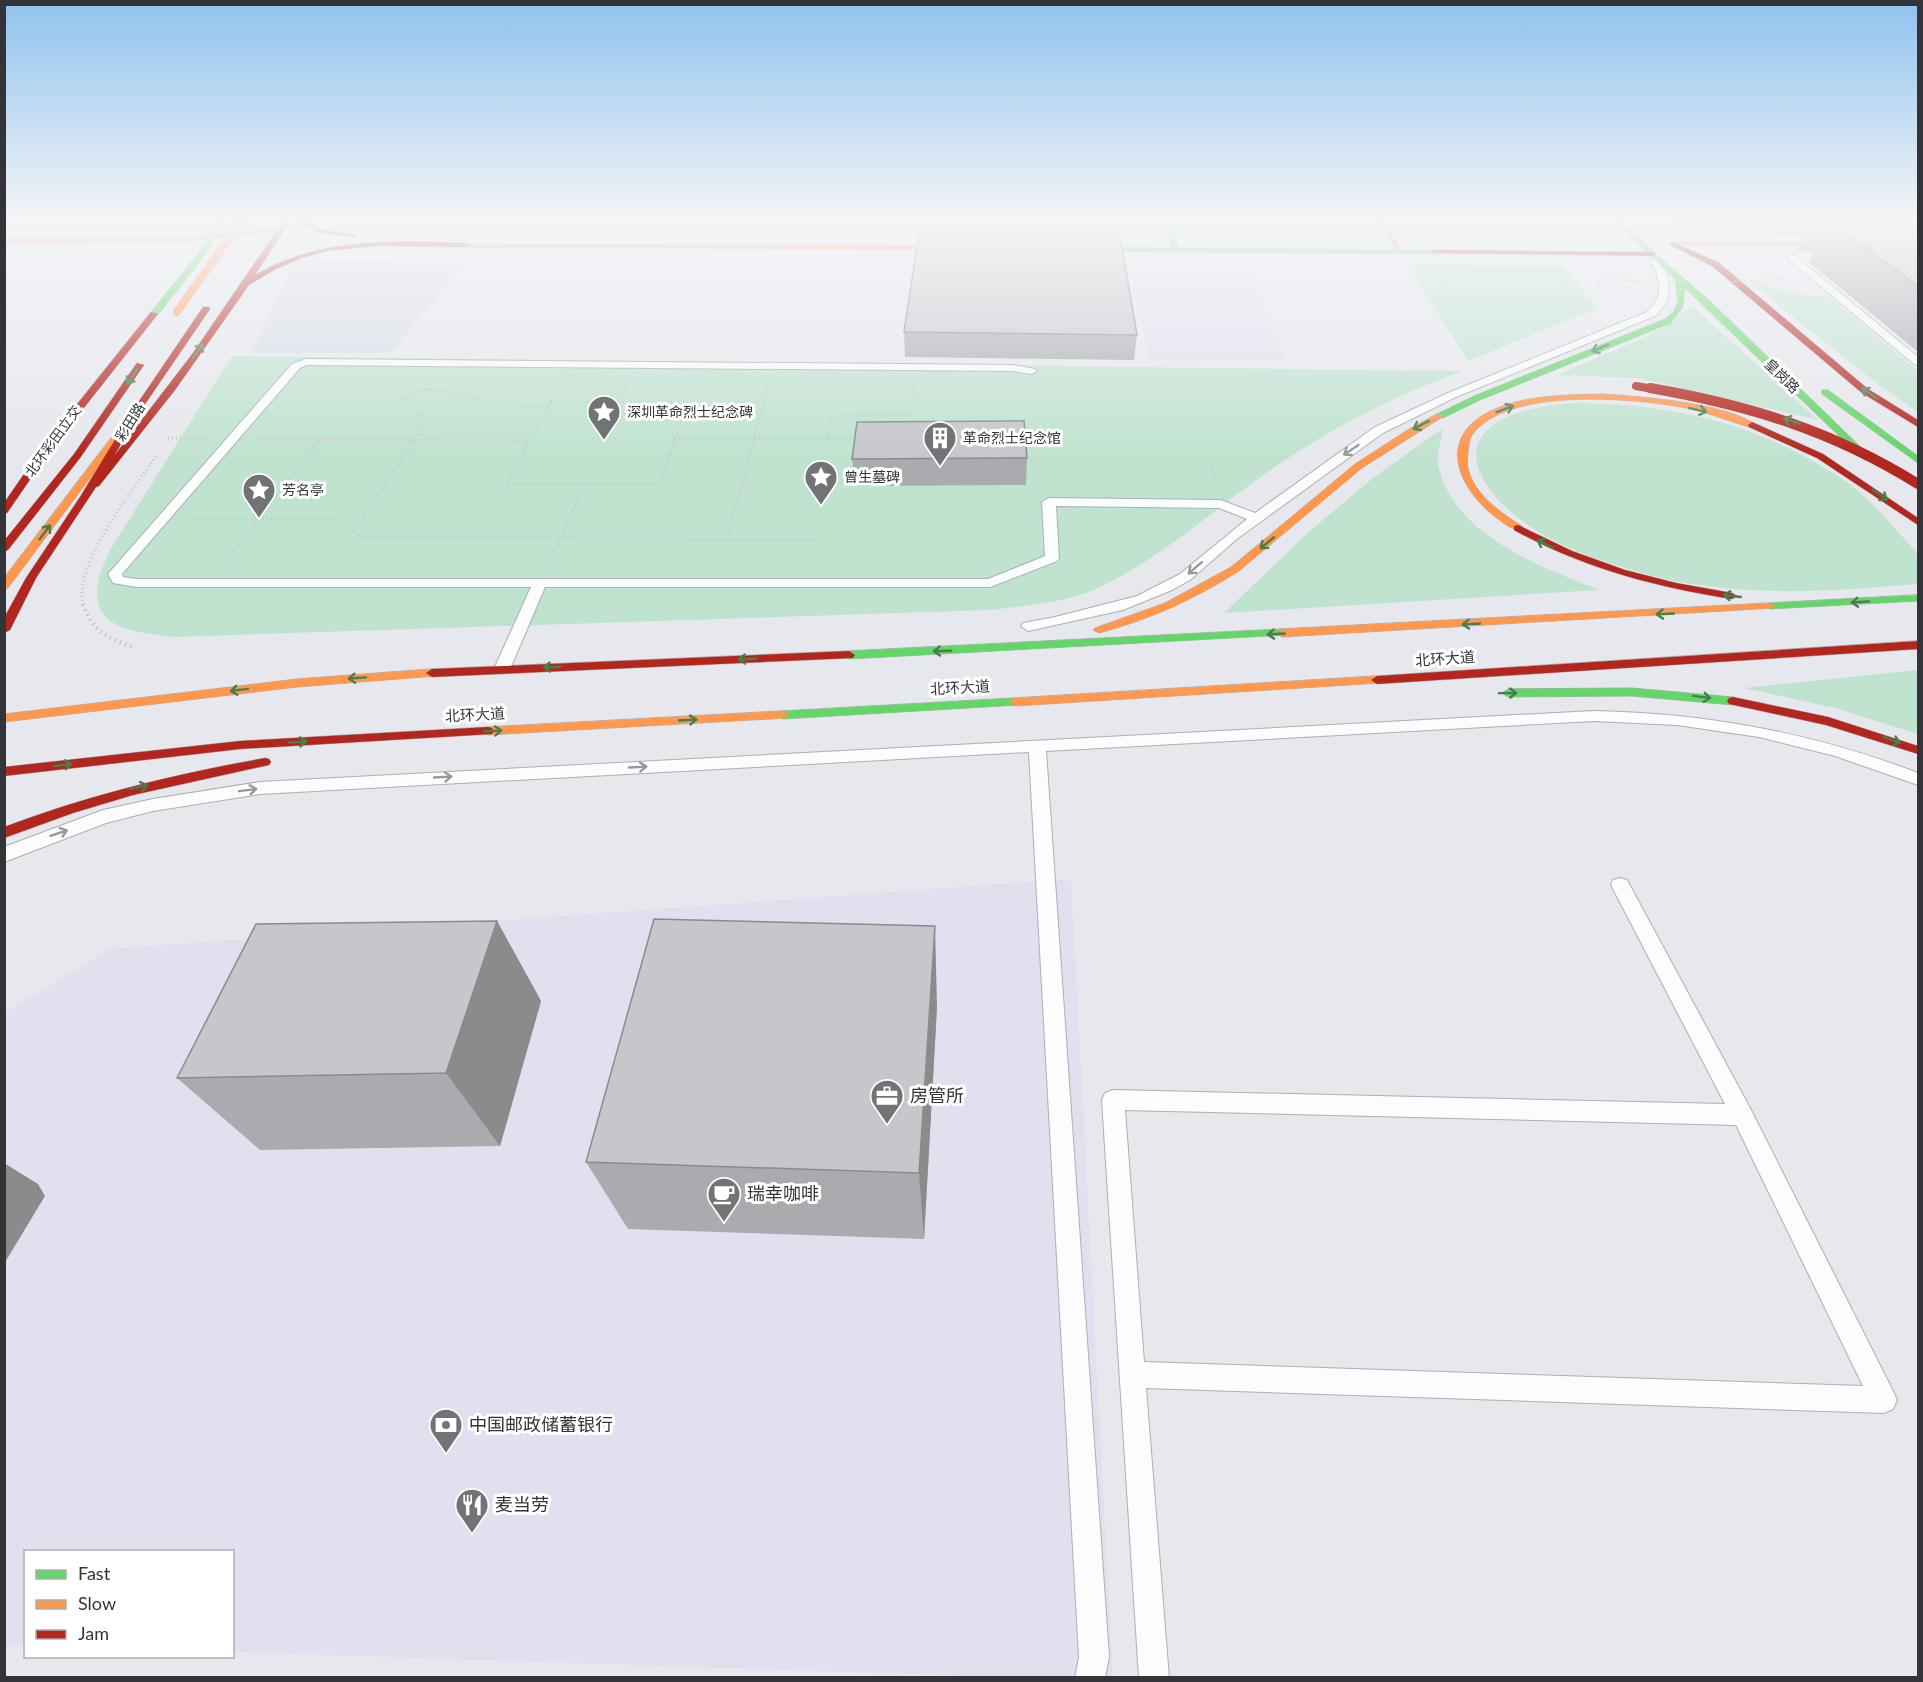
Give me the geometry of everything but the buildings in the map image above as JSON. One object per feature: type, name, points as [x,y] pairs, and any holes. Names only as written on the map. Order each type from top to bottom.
[{"type":"main road","points":[[28,517],[57,456],[99,397],[107,376],[166,298]]},
{"type":"main road","points":[[174,316],[186,298]]},
{"type":"main road","points":[[85,496],[138,434],[235,298]]},
{"type":"main road","points":[[1000,648],[1118,625],[1163,611],[1193,597],[1235,569],[1364,460],[1413,429],[1477,398],[1668,321],[1675,315],[1684,298]]},
{"type":"main road","name":"皇岗路","points":[[1699,298],[1883,473],[1918,510]]},
{"type":"main road","points":[[1756,298],[1865,391],[1918,424]]},
{"type":"main road","name":"彩田路","points":[[4,630],[31,578],[85,496],[137,410],[209,304]]},
{"type":"main road","name":"彩田路","points":[[4,548],[77,456],[150,350]]},
{"type":"main road","name":"北环彩田立交","points":[[4,510],[85,398],[107,376]]},
{"type":"main road","name":"皇岗路","points":[[1910,437],[1816,384],[1848,411],[1918,460]]},
{"type":"main road","points":[[1477,398],[1546,386],[1635,386],[1726,402],[1799,423],[1873,455],[1918,484]]},
{"type":"main road","points":[[1811,605],[1705,593],[1610,570],[1566,554],[1530,536],[1501,516],[1480,496],[1467,479],[1462,463],[1463,446],[1473,428],[1485,417],[1506,408],[1544,400],[1596,397],[1672,404],[1739,421],[1795,443],[1840,468],[1918,522]]},
{"type":"main road","points":[[7,583],[137,410]]},
{"type":"main road","points":[[4,718],[297,683],[502,669],[1000,648],[1918,598]]},
{"type":"main road","name":"北环大道","points":[[4,772],[240,745],[1092,698],[1918,645]]},
{"type":"main road","points":[[1499,693],[1672,694],[1747,703],[1817,718],[1884,737],[1918,750]]},
{"type":"main road","points":[[1092,698],[1245,700],[1314,698]]},
{"type":"main road","points":[[301,756],[450,733]]},
{"type":"main road","points":[[4,833],[65,808],[119,791],[174,778],[280,760]]},
{"type":"lane","points":[[1028,626],[1076,617],[1142,599],[1185,577],[1256,518],[1379,430],[1452,395],[1651,314],[1659,309],[1664,298]]},
{"type":"lane","points":[[1841,298],[1918,362]]},
{"type":"lane","points":[[1031,371],[1013,368],[306,362],[296,366],[115,574],[118,580],[137,583],[990,584],[1052,558],[1049,502],[1221,504],[1256,518]]},
{"type":"lane","points":[[502,669],[540,583]]},
{"type":"lane","points":[[4,855],[103,817],[153,805],[260,788],[1629,716],[1713,722],[1767,732],[1827,747],[1918,779]]},
{"type":"lane","points":[[1037,746],[1093,1635],[1094,1658],[1090,1677]]},
{"type":"lane","points":[[1132,1376],[1884,1400],[1742,1115],[1620,885]]},
{"type":"lane","points":[[1154,1677],[1113,1100],[1742,1115]]},
{"type":"path","points":[[1440,298],[1455,307],[1467,320],[1478,324],[1504,320],[1511,315],[1551,315],[1578,306],[1576,298]]},
{"type":"path","points":[[727,539],[773,366]]},
{"type":"path","points":[[828,438],[831,416],[912,415],[914,368]]},
{"type":"path","points":[[548,407],[484,401],[433,390],[415,390],[403,399],[406,404],[423,413],[426,421],[353,532],[365,537],[816,540]]},
{"type":"path","points":[[550,402],[688,403],[659,484],[507,484],[548,407],[550,402]]},
{"type":"path","points":[[174,428],[168,438],[530,441]]},
{"type":"path","points":[[1022,437],[1033,437]]},
{"type":"path","points":[[675,438],[862,438]]},
{"type":"path","points":[[209,583],[321,440]]},
{"type":"path","points":[[135,648],[106,637],[91,621],[81,600],[85,572],[98,543],[161,447]]},
{"type":"path","points":[[540,583],[585,484]]},
{"type":"path","points":[[161,519],[359,520]]},
{"type":"shaded area","points":[[277,298],[436,298],[390,353],[251,353]]},
{"type":"shaded area","points":[[1136,298],[1260,298],[1286,361],[1150,360]]},
{"type":"shaded area","points":[[1071,879],[1113,1677],[1005,1677],[234,1652],[234,1550],[24,1550],[24,1646],[5,1645],[5,1013],[110,949]]},
{"type":"green space","points":[[1429,298],[1590,298],[1598,308],[1468,361]]},
{"type":"green space","points":[[1770,298],[1832,298],[1918,371],[1918,412],[1883,388]]},
{"type":"green space","points":[[1692,306],[1818,420],[1638,378],[1557,375],[1648,336]]},
{"type":"green space","points":[[232,356],[1463,371],[1410,392],[1334,430],[1262,476],[1181,537],[1118,578],[1083,594],[1057,601],[989,610],[174,637],[120,626],[109,620],[101,611],[97,598],[98,582],[103,566],[110,550]]},
{"type":"green space","points":[[1573,403],[1636,406],[1699,416],[1759,435],[1788,448],[1842,479],[1878,510],[1918,554],[1918,584],[1783,591],[1701,585],[1666,579],[1611,563],[1561,544],[1516,517],[1502,504],[1490,490],[1476,459],[1478,443],[1488,429],[1507,417],[1539,407]]},
{"type":"green space","points":[[1443,428],[1438,464],[1447,489],[1461,510],[1480,529],[1526,559],[1599,590],[1224,613],[1312,529],[1373,478]]},
{"type":"green space","points":[[1918,670],[1918,734],[1835,708],[1744,688]]},
{"type":"traffic: fast","points":[[154,314],[166,298]]},
{"type":"traffic: fast","points":[[1440,416],[1477,398],[1668,321],[1680,307],[1682,298]]},
{"type":"traffic: fast","points":[[1702,298],[1867,458]]},
{"type":"traffic: fast","points":[[1825,392],[1918,460]]},
{"type":"traffic: fast","points":[[1770,606],[1918,598]]},
{"type":"traffic: fast","points":[[849,655],[1282,633]]},
{"type":"traffic: fast","points":[[1508,693],[1632,692],[1733,701]]},
{"type":"traffic: fast","points":[[783,715],[1015,702]]},
{"type":"traffic: slow","points":[[177,312],[187,298]]},
{"type":"traffic: slow","points":[[1518,528],[1482,500],[1468,481],[1462,460],[1467,437],[1483,419],[1507,408],[1569,397],[1629,398],[1689,406],[1752,425]]},
{"type":"traffic: slow","points":[[4,586],[137,410]]},
{"type":"traffic: slow","points":[[1099,630],[1169,605],[1235,569],[1358,466],[1440,416]]},
{"type":"traffic: slow","points":[[1282,633],[1770,606]]},
{"type":"traffic: slow","points":[[4,718],[297,683],[432,673]]},
{"type":"traffic: slow","points":[[1015,702],[1377,680]]},
{"type":"traffic: slow","points":[[488,731],[783,715]]},
{"type":"traffic: jam","points":[[96,484],[147,421],[236,298]]},
{"type":"traffic: jam","points":[[1756,298],[1865,391],[1918,424]]},
{"type":"traffic: jam","points":[[4,630],[31,578],[85,497],[137,410],[206,309]]},
{"type":"traffic: jam","points":[[4,511],[45,450],[154,314]]},
{"type":"traffic: jam","points":[[4,548],[77,456],[140,365]]},
{"type":"traffic: jam","points":[[1636,386],[1748,408],[1818,431],[1885,464],[1918,484]]},
{"type":"traffic: jam","points":[[1752,425],[1820,456],[1918,522]]},
{"type":"traffic: jam","points":[[1518,528],[1543,542],[1595,564],[1649,580],[1732,596]]},
{"type":"traffic: jam","points":[[1377,680],[1918,645]]},
{"type":"traffic: jam","points":[[432,673],[849,655]]},
{"type":"traffic: jam","points":[[1733,701],[1828,721],[1918,750]]},
{"type":"traffic: jam","points":[[4,772],[240,745],[488,731]]},
{"type":"traffic: jam","points":[[4,833],[68,810],[133,791],[265,762]]},
{"type":"place","name":"深圳革命烈士纪念碑","points":[[604,441]]},
{"type":"place","name":"革命烈士纪念馆","points":[[940,467]]},
{"type":"place","name":"曾生墓碑","points":[[821,506]]},
{"type":"place","name":"芳名亭","points":[[259,519]]},
{"type":"place","name":"房管所","points":[[887,1125]]},
{"type":"place","name":"瑞幸咖啡","points":[[724,1223]]},
{"type":"place","name":"中国邮政储蓄银行","points":[[446,1454]]},
{"type":"place","name":"麦当劳","points":[[472,1534]]}]
